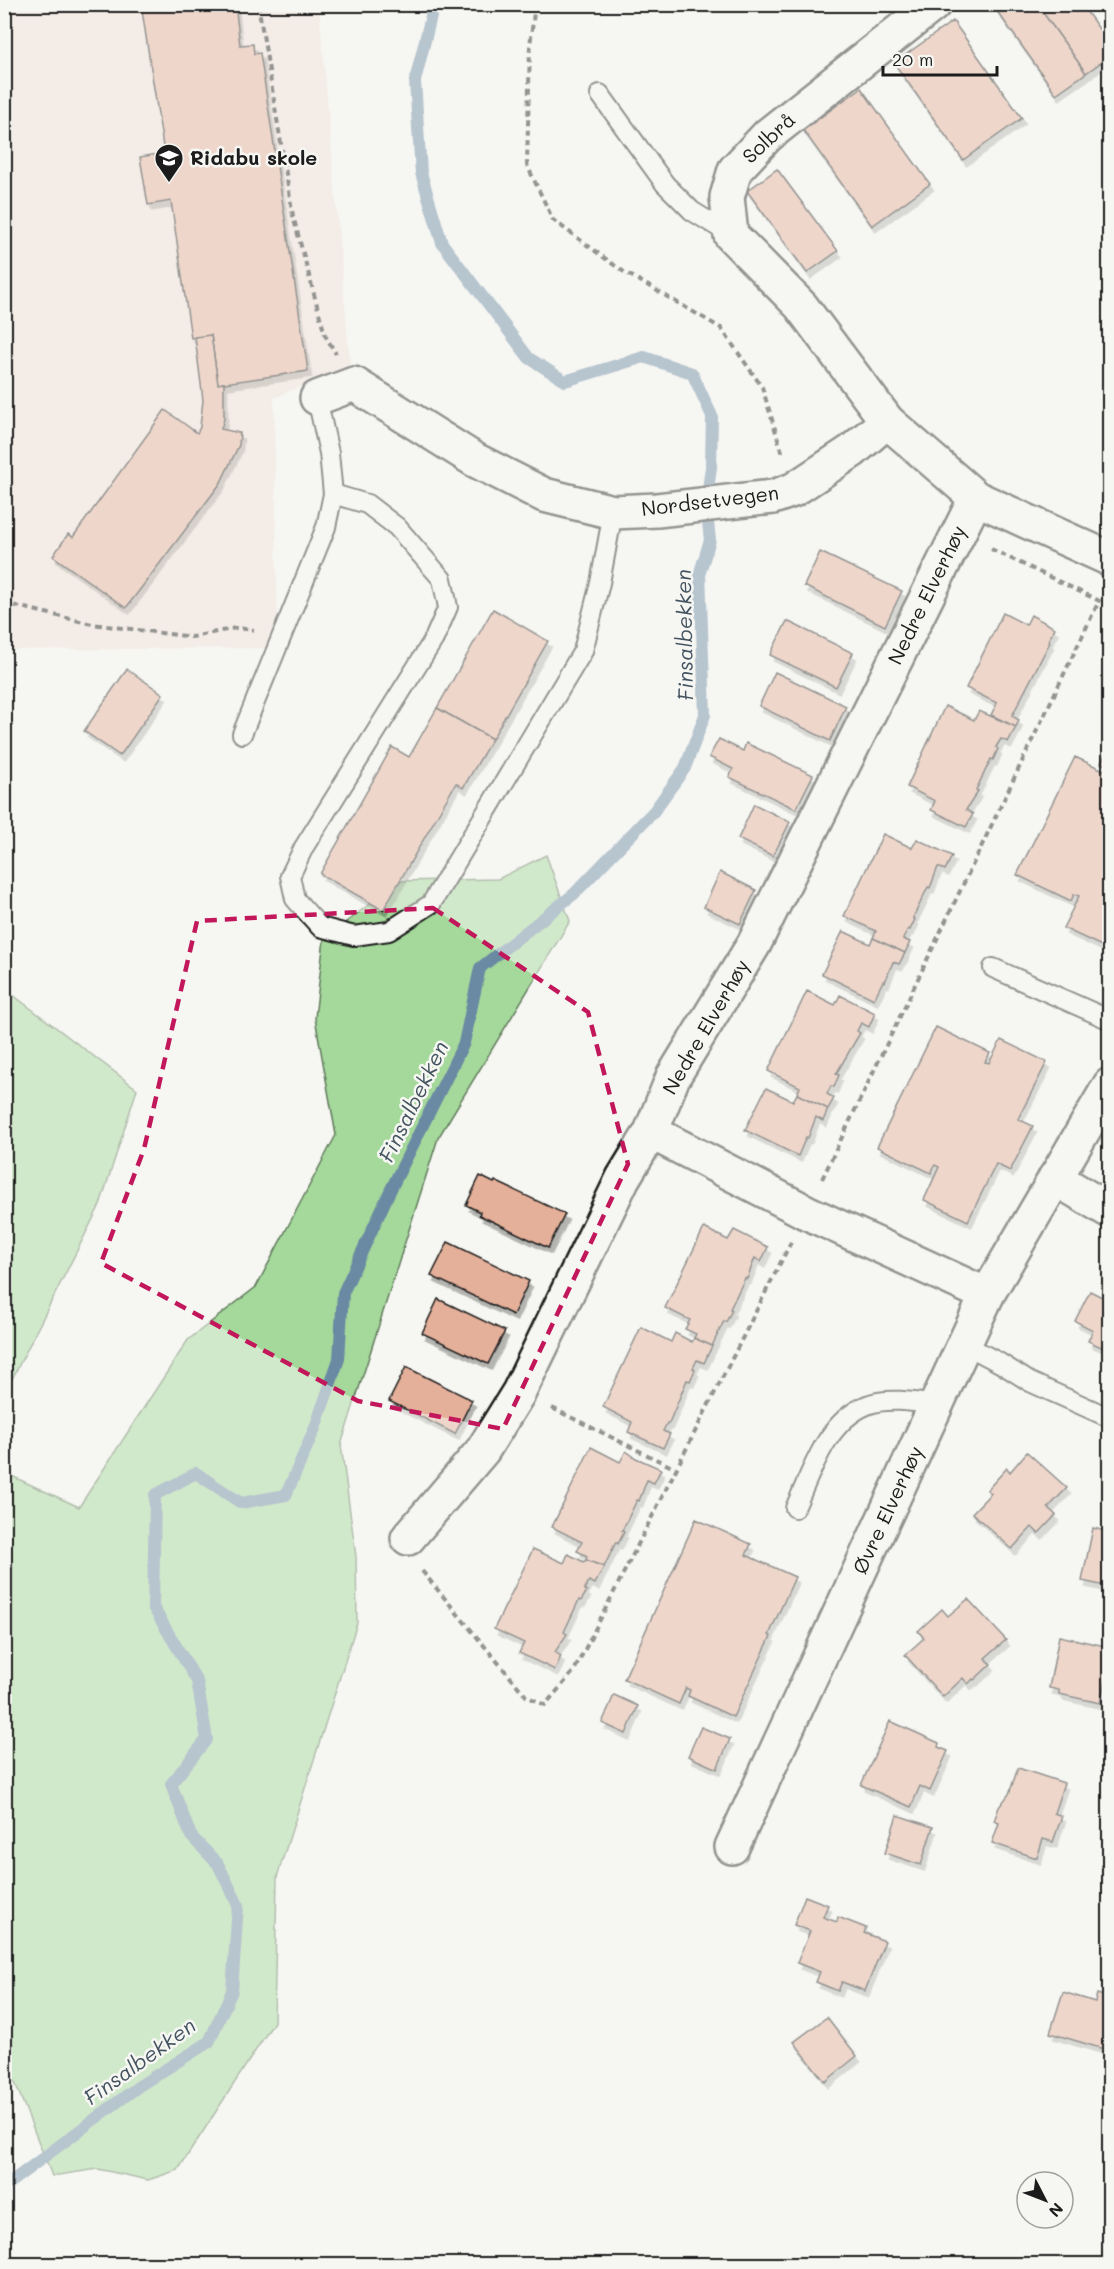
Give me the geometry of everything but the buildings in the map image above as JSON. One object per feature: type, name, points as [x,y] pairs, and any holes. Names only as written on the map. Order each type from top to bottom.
[{"type":"street","name":"Solbrå","points":[[731,235],[727,196],[735,170],[768,135],[934,4]]},
{"type":"street","points":[[731,235],[801,306],[887,421],[976,498],[1110,560]]},
{"type":"street","points":[[317,398],[354,384]]},
{"type":"street","name":"Nordsetvegen","points":[[354,384],[475,460],[544,495],[613,512],[657,510],[783,493],[852,451],[887,421]]},
{"type":"street","name":"Nedre Elverhøy","points":[[408,1538],[483,1450],[519,1392],[623,1178],[651,1132],[673,1077],[754,944],[976,498]]},
{"type":"street","name":"Øvre Elverhøy","points":[[732,1847],[987,1295],[1110,1085]]},
{"type":"street","points":[[651,1132],[806,1212],[987,1295]]},
{"type":"street","points":[[1055,1178],[1110,1211]]},
{"type":"lane","points":[[600,94],[665,184],[692,211],[731,235]]},
{"type":"lane","points":[[242,734],[326,527],[333,494],[329,453],[317,398]]},
{"type":"lane","points":[[333,494],[367,504],[397,526],[442,579],[448,607],[434,639],[304,847],[290,876],[295,899],[321,927],[354,936],[388,931],[431,904],[583,651],[600,583],[613,512]]},
{"type":"lane","points":[[993,968],[1110,1020]]},
{"type":"lane","points":[[964,1344],[1029,1382],[1110,1418]]},
{"type":"lane","points":[[795,1508],[824,1444],[844,1420],[868,1404],[905,1400],[936,1405]]},
{"type":"path","points":[[258,4],[293,216],[325,335],[354,384]]},
{"type":"path","points":[[535,4],[530,46],[527,165],[553,220],[621,270],[721,328],[762,387],[783,493]]},
{"type":"path","points":[[956,538],[993,549],[1110,606]]},
{"type":"path","points":[[4,603],[92,624],[192,637],[236,628],[282,634]]},
{"type":"path","points":[[519,1392],[676,1468]]},
{"type":"path","points":[[4,2254],[9,2259]]},
{"type":"highlighted area","points":[[433,908],[588,1012],[628,1164],[503,1429],[358,1401],[101,1263],[144,1149],[197,921]]},
{"type":"shaded area","name":"Ridabu skole","points":[[4,5],[319,5],[350,364],[274,398],[278,648],[5,650]]},
{"type":"green space","points":[[546,855],[570,921],[438,1138],[341,1445],[356,1557],[357,1623],[277,1877],[274,2022],[178,2170],[148,2180],[98,2169],[52,2176],[5,2057],[5,1473],[79,1507],[188,1340],[256,1287],[336,1135],[315,1018],[324,939],[400,881],[498,879]]},
{"type":"green space","points":[[5,989],[137,1089],[100,1205],[5,1393]]},
{"type":"waterway","name":"Finsalbekken","points":[[4,2187],[139,2086],[209,2042],[232,1991],[238,1905],[218,1864],[191,1836],[171,1784],[207,1739],[197,1681],[153,1607],[155,1495],[196,1473],[241,1503],[286,1495],[315,1428],[339,1359],[343,1293],[390,1191],[464,1043],[480,968],[574,894],[654,811],[685,768],[705,715],[700,572],[710,540],[706,505],[711,467],[712,416],[692,373],[644,357],[565,381],[529,358],[442,243],[421,173],[415,81],[434,4]]},
{"type":"place","name":"Ridabu skole","points":[[169,184]]}]
